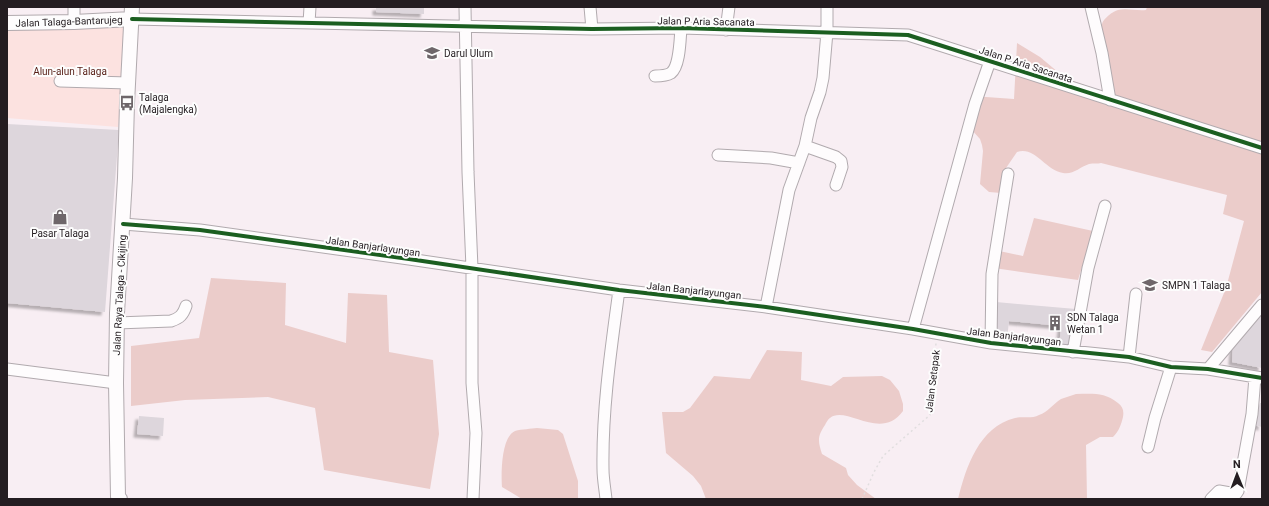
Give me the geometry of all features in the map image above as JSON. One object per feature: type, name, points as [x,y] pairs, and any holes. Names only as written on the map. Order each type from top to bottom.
[{"type":"main road","name":"Jalan Talaga-Bantarujeg","points":[[7,23],[74,22],[132,13]]},
{"type":"main road","name":"Jalan Raya Talaga - Cikijing","points":[[118,498],[116,383],[117,323],[132,13]]},
{"type":"street","points":[[74,7],[74,22]]},
{"type":"street","points":[[309,23],[310,7]]},
{"type":"street","points":[[465,7],[468,172],[472,268],[472,383],[476,433],[473,499]]},
{"type":"street","points":[[590,7],[592,29]]},
{"type":"street","points":[[726,30],[729,7]]},
{"type":"street","points":[[766,307],[789,190],[805,146],[811,118],[823,78],[827,32],[827,7]]},
{"type":"street","points":[[1091,7],[1102,53],[1110,100]]},
{"type":"street","name":"Jalan P Aria Sacanata","points":[[132,13],[309,23],[592,29],[681,28],[908,35],[1262,148]]},
{"type":"street","points":[[655,76],[666,75],[672,72],[678,59],[681,28]]},
{"type":"street","points":[[913,329],[975,104],[990,61]]},
{"type":"street","points":[[60,81],[128,83]]},
{"type":"street","points":[[805,146],[836,157],[842,161],[842,167],[836,185]]},
{"type":"street","points":[[718,155],[771,158],[798,163]]},
{"type":"street","points":[[991,343],[992,274],[1008,174]]},
{"type":"street","points":[[1073,352],[1088,268],[1105,206]]},
{"type":"street","name":"Jalan Banjarlayungan","points":[[122,224],[200,230],[619,290],[766,307],[913,329],[991,343],[1129,357],[1171,367],[1208,369],[1259,377]]},
{"type":"street","points":[[606,499],[602,470],[603,437],[619,290]]},
{"type":"street","points":[[1129,357],[1136,294]]},
{"type":"street","points":[[1208,369],[1262,305]]},
{"type":"street","points":[[117,323],[172,321],[178,319],[183,314],[186,306]]},
{"type":"street","points":[[1148,447],[1155,418],[1171,367]]},
{"type":"street","points":[[7,369],[116,383]]},
{"type":"street","points":[[1211,499],[1220,491],[1236,494],[1238,491],[1259,377]]},
{"type":"green space","name":"Alun-alun Talaga","points":[[7,16],[130,22],[118,127],[7,118]]},
{"type":"shaded area","points":[[1147,7],[1262,7],[1262,292],[1212,352],[1201,350],[1226,288],[1244,221],[1223,214],[1227,195],[1101,163],[1089,164],[1073,172],[1063,173],[1051,168],[1035,155],[1023,151],[1017,152],[1006,168],[1007,181],[1001,193],[989,192],[980,184],[983,151],[980,139],[971,129],[972,96],[1014,99],[1017,43],[1040,57],[1065,78],[1112,95],[1102,48],[1101,30],[1103,22],[1108,16],[1121,9],[1146,10]]},
{"type":"shaded area","points":[[1034,218],[1093,231],[1078,280],[987,267],[990,249],[1023,256]]},
{"type":"shaded area","points":[[211,278],[286,283],[285,325],[346,343],[348,293],[387,295],[389,352],[433,360],[439,434],[430,489],[324,470],[315,408],[268,397],[185,400],[131,406],[131,346],[199,338]]},
{"type":"shaded area","points":[[767,350],[802,352],[801,380],[831,386],[843,377],[882,376],[890,380],[899,391],[903,404],[903,411],[894,420],[885,423],[874,423],[837,415],[829,419],[819,436],[822,454],[846,468],[848,475],[857,485],[876,499],[706,499],[701,486],[693,476],[666,453],[662,412],[683,412],[690,408],[714,376],[750,379]]},
{"type":"shaded area","points":[[1076,394],[1103,395],[1113,399],[1120,405],[1123,411],[1121,425],[1113,437],[1100,437],[1086,445],[1087,499],[958,499],[970,462],[983,439],[992,430],[1015,418],[1036,416],[1045,412],[1061,399]]},
{"type":"shaded area","points":[[537,428],[558,430],[563,434],[578,481],[578,499],[522,499],[502,487],[504,448],[510,435],[515,431]]},
{"type":"building","points":[[376,7],[424,7],[424,14],[376,12]]},
{"type":"building","name":"Pasar Talaga","points":[[7,124],[119,130],[105,312],[7,303]]},
{"type":"building","name":"SDN Talaga Wetan 1","points":[[996,302],[1076,309],[1072,349],[1059,348],[1061,326],[1009,321],[1007,340],[992,339]]},
{"type":"building","points":[[1262,313],[1262,368],[1232,362],[1233,345]]},
{"type":"building","points":[[1260,403],[1262,403],[1262,427],[1253,425]]},
{"type":"building","points":[[139,416],[164,418],[163,436],[137,434]]},
{"type":"cycle path","points":[[132,19],[592,29],[681,28],[908,35],[1262,148]]},
{"type":"cycle path","points":[[123,224],[200,230],[619,290],[766,307],[913,329],[991,343],[1129,357],[1171,367],[1208,369],[1262,378]]},
{"type":"place","name":"Darul Ulum","points":[[432,53]]},
{"type":"place","name":"Talaga (Majalengka)","points":[[127,103]]},
{"type":"place","name":"Pasar Talaga","points":[[60,217]]},
{"type":"place","name":"SMPN 1 Talaga","points":[[1150,285]]},
{"type":"place","name":"SDN Talaga Wetan 1","points":[[1055,323]]}]
